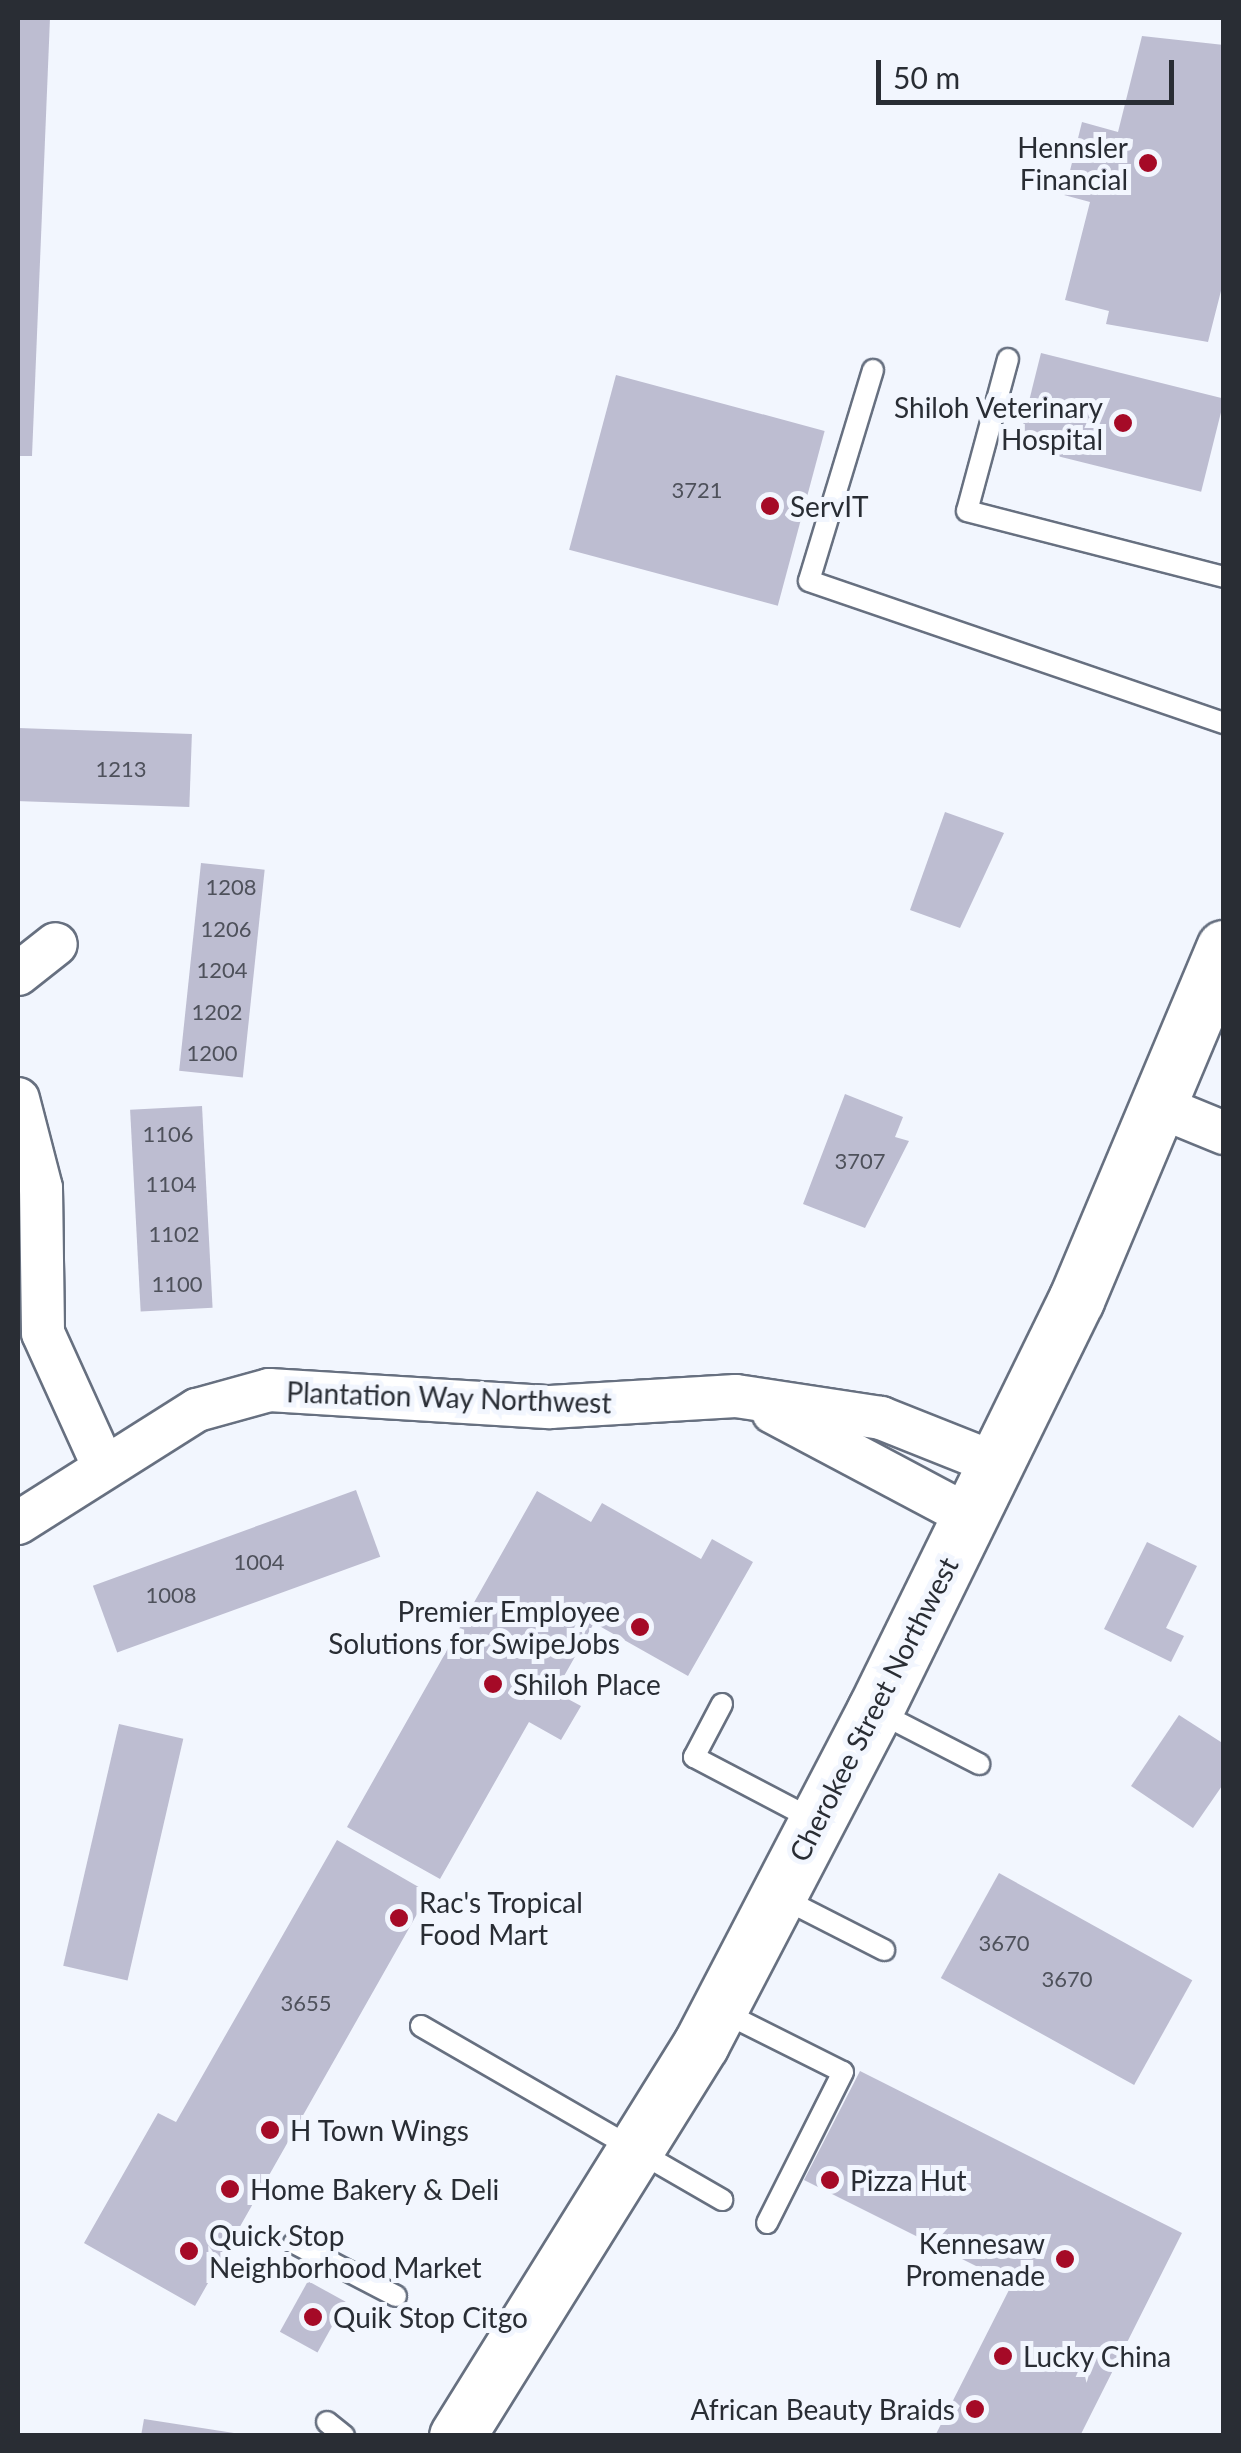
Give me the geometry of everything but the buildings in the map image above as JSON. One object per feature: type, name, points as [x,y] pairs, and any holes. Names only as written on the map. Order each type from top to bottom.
[{"type":"main road","name":"Cherokee Street Northwest","points":[[457,2436],[640,2149],[719,2010],[817,1821],[994,1464],[1158,1106],[1224,948]]},
{"type":"street","points":[[18,974],[56,944]]},
{"type":"street","points":[[18,1099],[41,1188],[43,1333],[104,1466]]},
{"type":"street","points":[[1158,1106],[1224,1134]]},
{"type":"street","name":"Plantation Way Northwest","points":[[18,1523],[198,1410],[270,1390],[550,1407],[736,1396],[881,1418],[994,1464]]},
{"type":"street","points":[[736,1396],[968,1516]]},
{"type":"lane","points":[[1008,360],[967,510],[1224,577]]},
{"type":"lane","points":[[873,370],[809,581],[1224,724]]},
{"type":"lane","points":[[722,1704],[694,1756],[817,1821]]},
{"type":"lane","points":[[874,1710],[979,1764]]},
{"type":"lane","points":[[778,1896],[884,1950]]},
{"type":"lane","points":[[719,2010],[843,2072],[767,2223]]},
{"type":"lane","points":[[421,2026],[640,2149],[722,2200]]},
{"type":"lane","points":[[294,2242],[396,2296]]},
{"type":"lane","points":[[326,2422],[344,2436]]},
{"type":"place","name":"Hennsler Financial","points":[[1148,163]]},
{"type":"place","name":"Shiloh Veterinary Hospital","points":[[1123,423]]},
{"type":"place","name":"ServIT","points":[[770,506]]},
{"type":"place","name":"Premier Employee Solutions for SwipeJobs","points":[[640,1627]]},
{"type":"place","name":"Shiloh Place","points":[[493,1684]]},
{"type":"place","name":"Rac's Tropical Food Mart","points":[[399,1918]]},
{"type":"place","name":"H Town Wings","points":[[270,2130]]},
{"type":"place","name":"Pizza Hut","points":[[830,2180]]},
{"type":"place","name":"Home Bakery & Deli","points":[[230,2189]]},
{"type":"place","name":"Quick Stop Neighborhood Market","points":[[189,2251]]},
{"type":"place","name":"Kennesaw Promenade","points":[[1065,2259]]},
{"type":"place","name":"Quik Stop Citgo","points":[[313,2317]]},
{"type":"place","name":"Lucky China","points":[[1003,2356]]},
{"type":"place","name":"African Beauty Braids","points":[[975,2409]]}]
